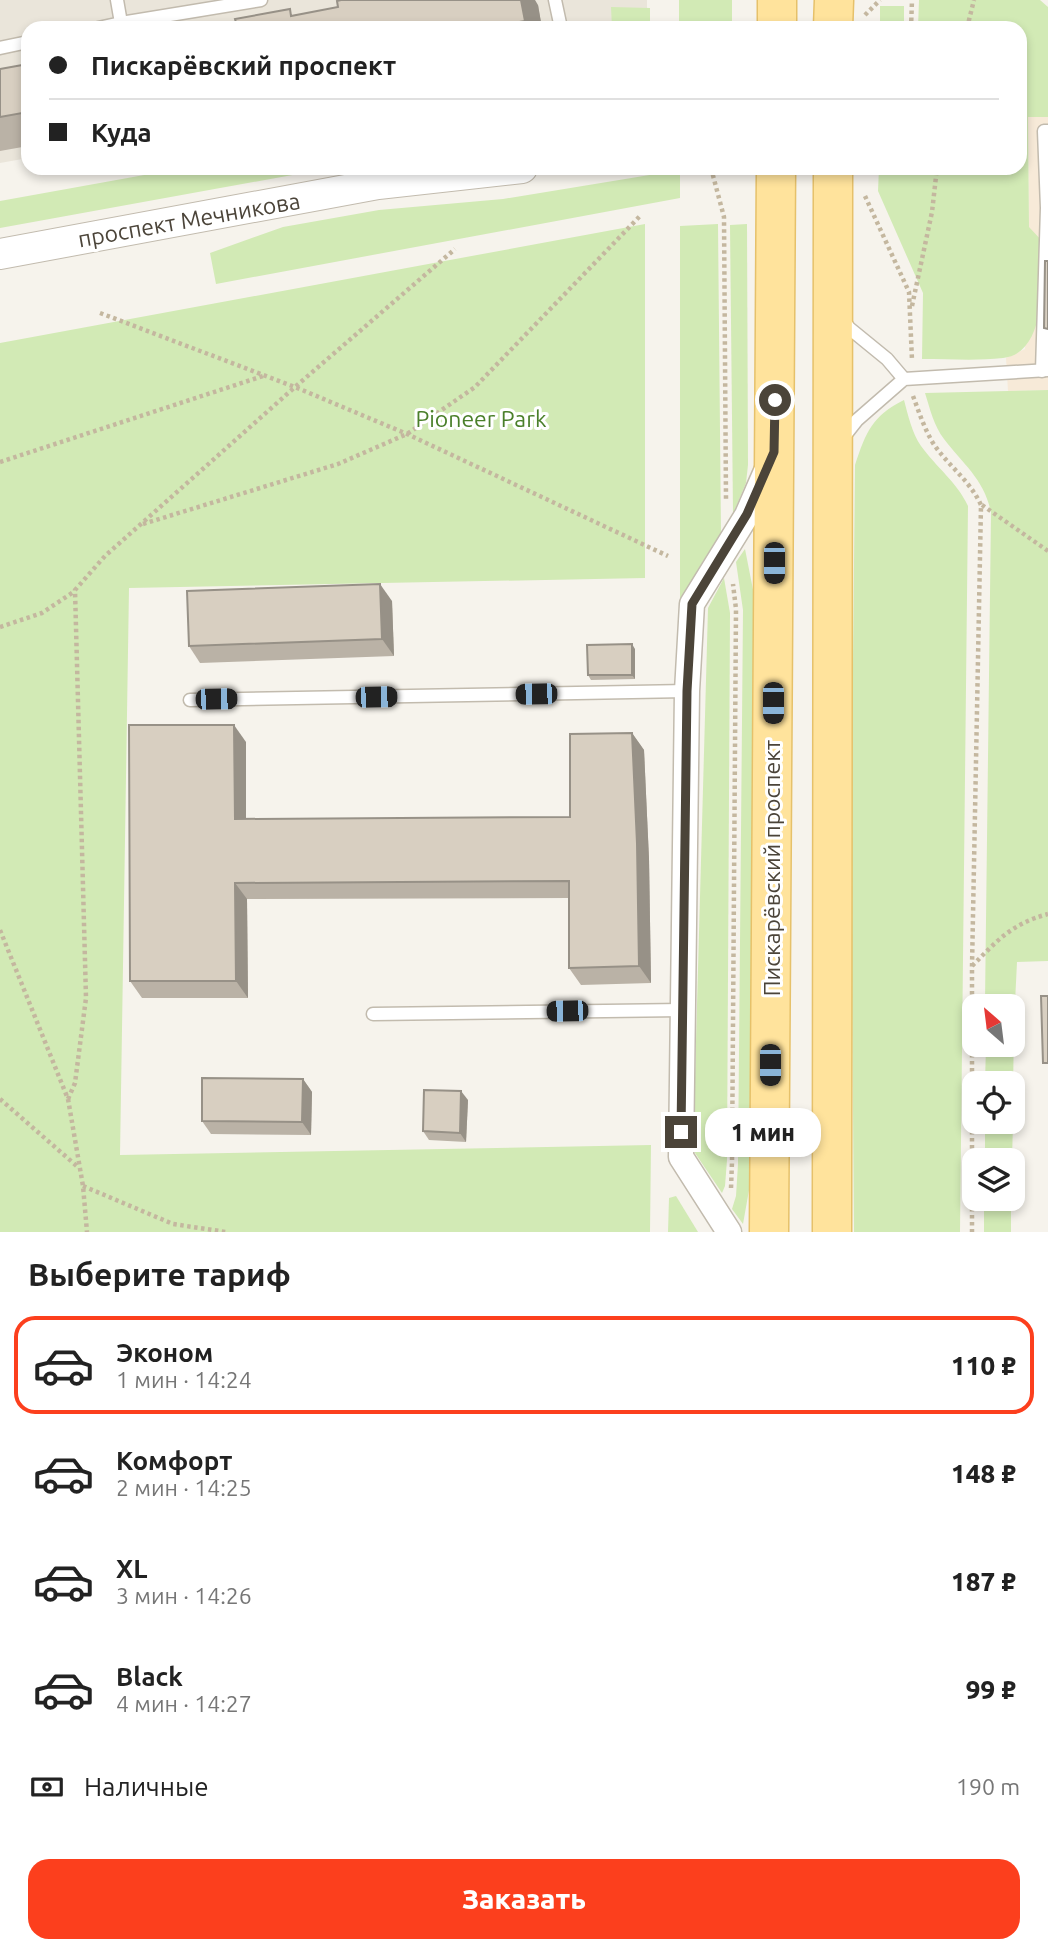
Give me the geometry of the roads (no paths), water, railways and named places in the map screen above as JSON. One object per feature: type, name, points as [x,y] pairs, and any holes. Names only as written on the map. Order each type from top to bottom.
[{"type":"main road","points":[[777,0],[777,21]]},
{"type":"main road","name":"Пискарёвский проспект","points":[[769,1232],[776,175]]},
{"type":"main road","points":[[832,1232],[833,175]]},
{"type":"street","name":"проспект Мечникова","points":[[379,184],[412,175]]},
{"type":"street","name":"проспект Мечникова","points":[[0,254],[379,184],[459,175]]},
{"type":"street","points":[[724,1224],[681,1157],[687,691],[692,604],[747,514],[774,452]]},
{"type":"lane","points":[[117,0],[121,21]]},
{"type":"lane","points":[[133,21],[261,0]]},
{"type":"lane","points":[[555,0],[560,21]]},
{"type":"lane","points":[[0,48],[21,44]]},
{"type":"lane","points":[[833,450],[857,420],[909,379],[1045,371],[1047,208],[1044,131],[1048,131]]},
{"type":"lane","points":[[833,298],[849,328],[909,379]]},
{"type":"lane","points":[[190,700],[687,691]]},
{"type":"lane","points":[[373,1014],[683,1010]]},
{"type":"park label","name":"Pioneer Park","points":[[481,419]]}]
